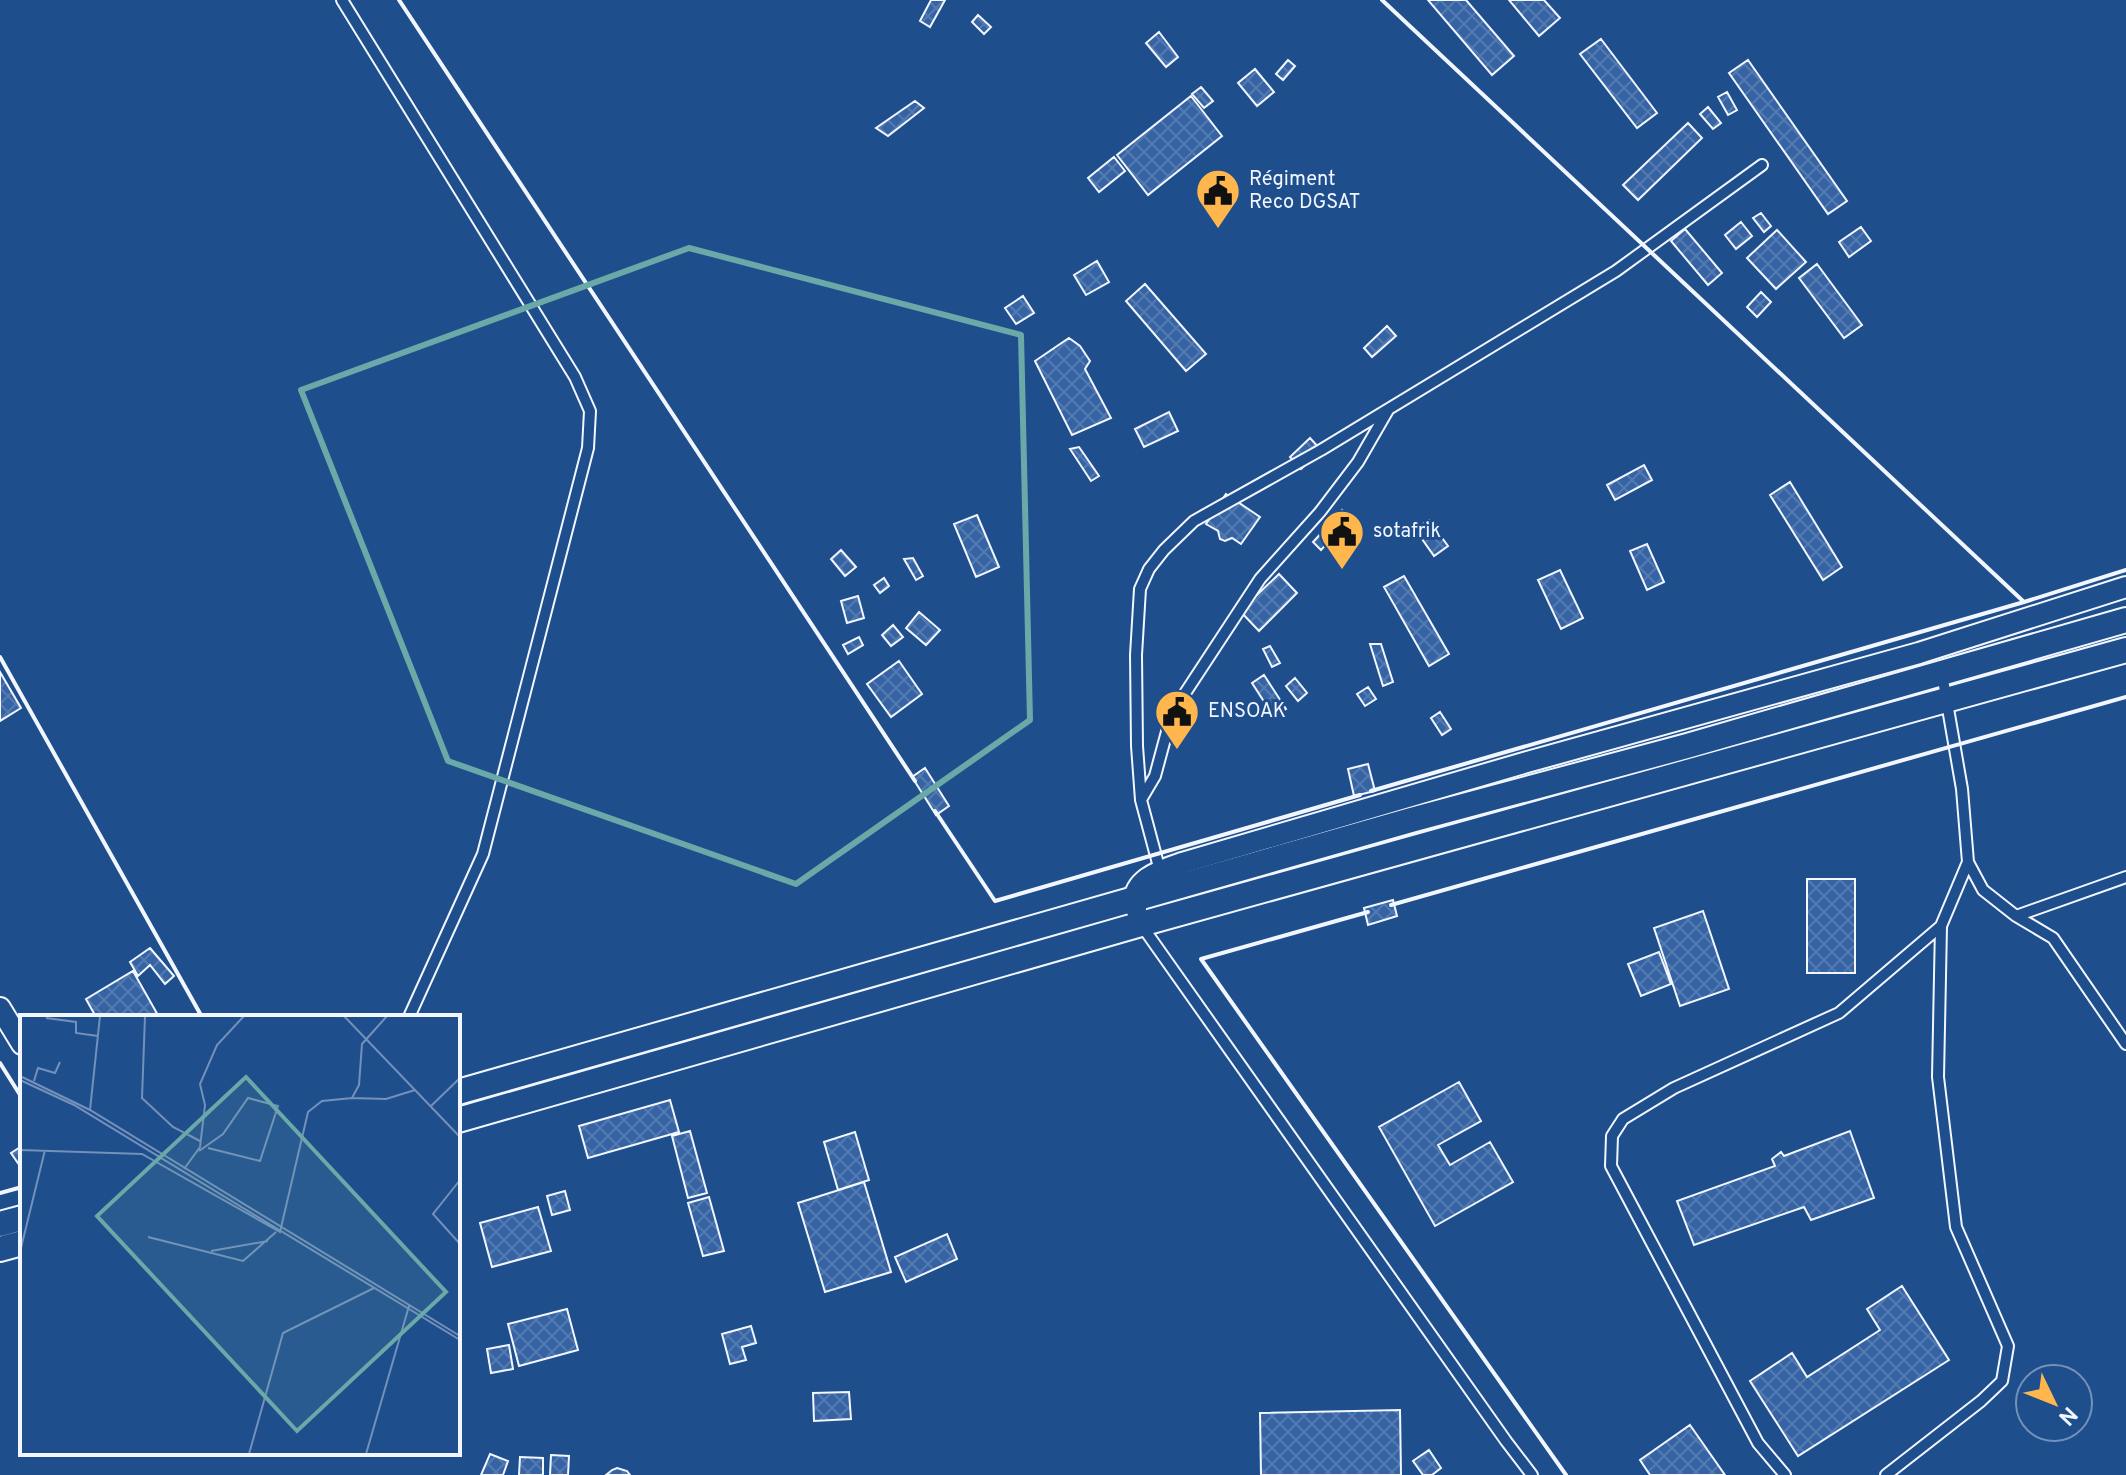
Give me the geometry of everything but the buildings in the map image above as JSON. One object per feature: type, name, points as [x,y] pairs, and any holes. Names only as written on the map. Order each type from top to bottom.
[{"type":"street","points":[[1141,924],[1134,900],[1138,888],[1147,877],[1160,871],[1527,762],[1919,653],[2126,587]]},
{"type":"street","points":[[460,1091],[2126,620]]},
{"type":"street","points":[[460,1119],[1141,924],[2126,650]]},
{"type":"street","points":[[0,1008],[20,1041]]},
{"type":"street","points":[[0,1224],[20,1219]]},
{"type":"street","points":[[0,1249],[20,1244]]},
{"type":"lane","points":[[342,0],[575,377],[590,411],[588,448],[483,854],[410,1015]]},
{"type":"lane","points":[[1160,871],[1141,800],[1136,655],[1140,589],[1149,569],[1164,550],[1194,521],[1321,450],[1616,271],[1762,165]]},
{"type":"lane","points":[[1141,800],[1155,776],[1172,713],[1260,579],[1330,500],[1358,462],[1390,408]]},
{"type":"lane","points":[[1942,674],[1962,789],[1968,862],[1983,890],[2016,916],[2053,938],[2126,1044]]},
{"type":"lane","points":[[1886,1475],[2002,1381],[2008,1346],[1956,1227],[1938,1077],[1941,926],[1968,862]]},
{"type":"lane","points":[[2016,916],[2126,877]]},
{"type":"lane","points":[[1141,924],[1532,1475]]},
{"type":"lane","points":[[1785,1475],[1758,1443],[1611,1166],[1612,1136],[1623,1119],[1674,1088],[1839,1013],[1941,926]]},
{"type":"highlighted area","points":[[689,248],[1021,335],[1030,720],[796,884],[448,761],[301,390]]},
{"type":"wall","points":[[399,0],[915,781]]},
{"type":"wall","points":[[1382,0],[2024,602],[2126,570]]},
{"type":"wall","points":[[1371,791],[2024,602]]},
{"type":"wall","points":[[0,657],[201,1015]]},
{"type":"wall","points":[[1391,905],[2126,697]]},
{"type":"wall","points":[[935,811],[995,901],[1360,795]]},
{"type":"wall","points":[[1368,912],[1201,959],[1566,1475]]},
{"type":"wall","points":[[0,1063],[20,1095]]},
{"type":"wall","points":[[0,1193],[20,1188]]},
{"type":"place","name":"Régiment Reco DGSAT","points":[[1218,230]]},
{"type":"place","name":"sotafrik","points":[[1342,571]]},
{"type":"place","name":"ENSOAK","points":[[1177,751]]}]
